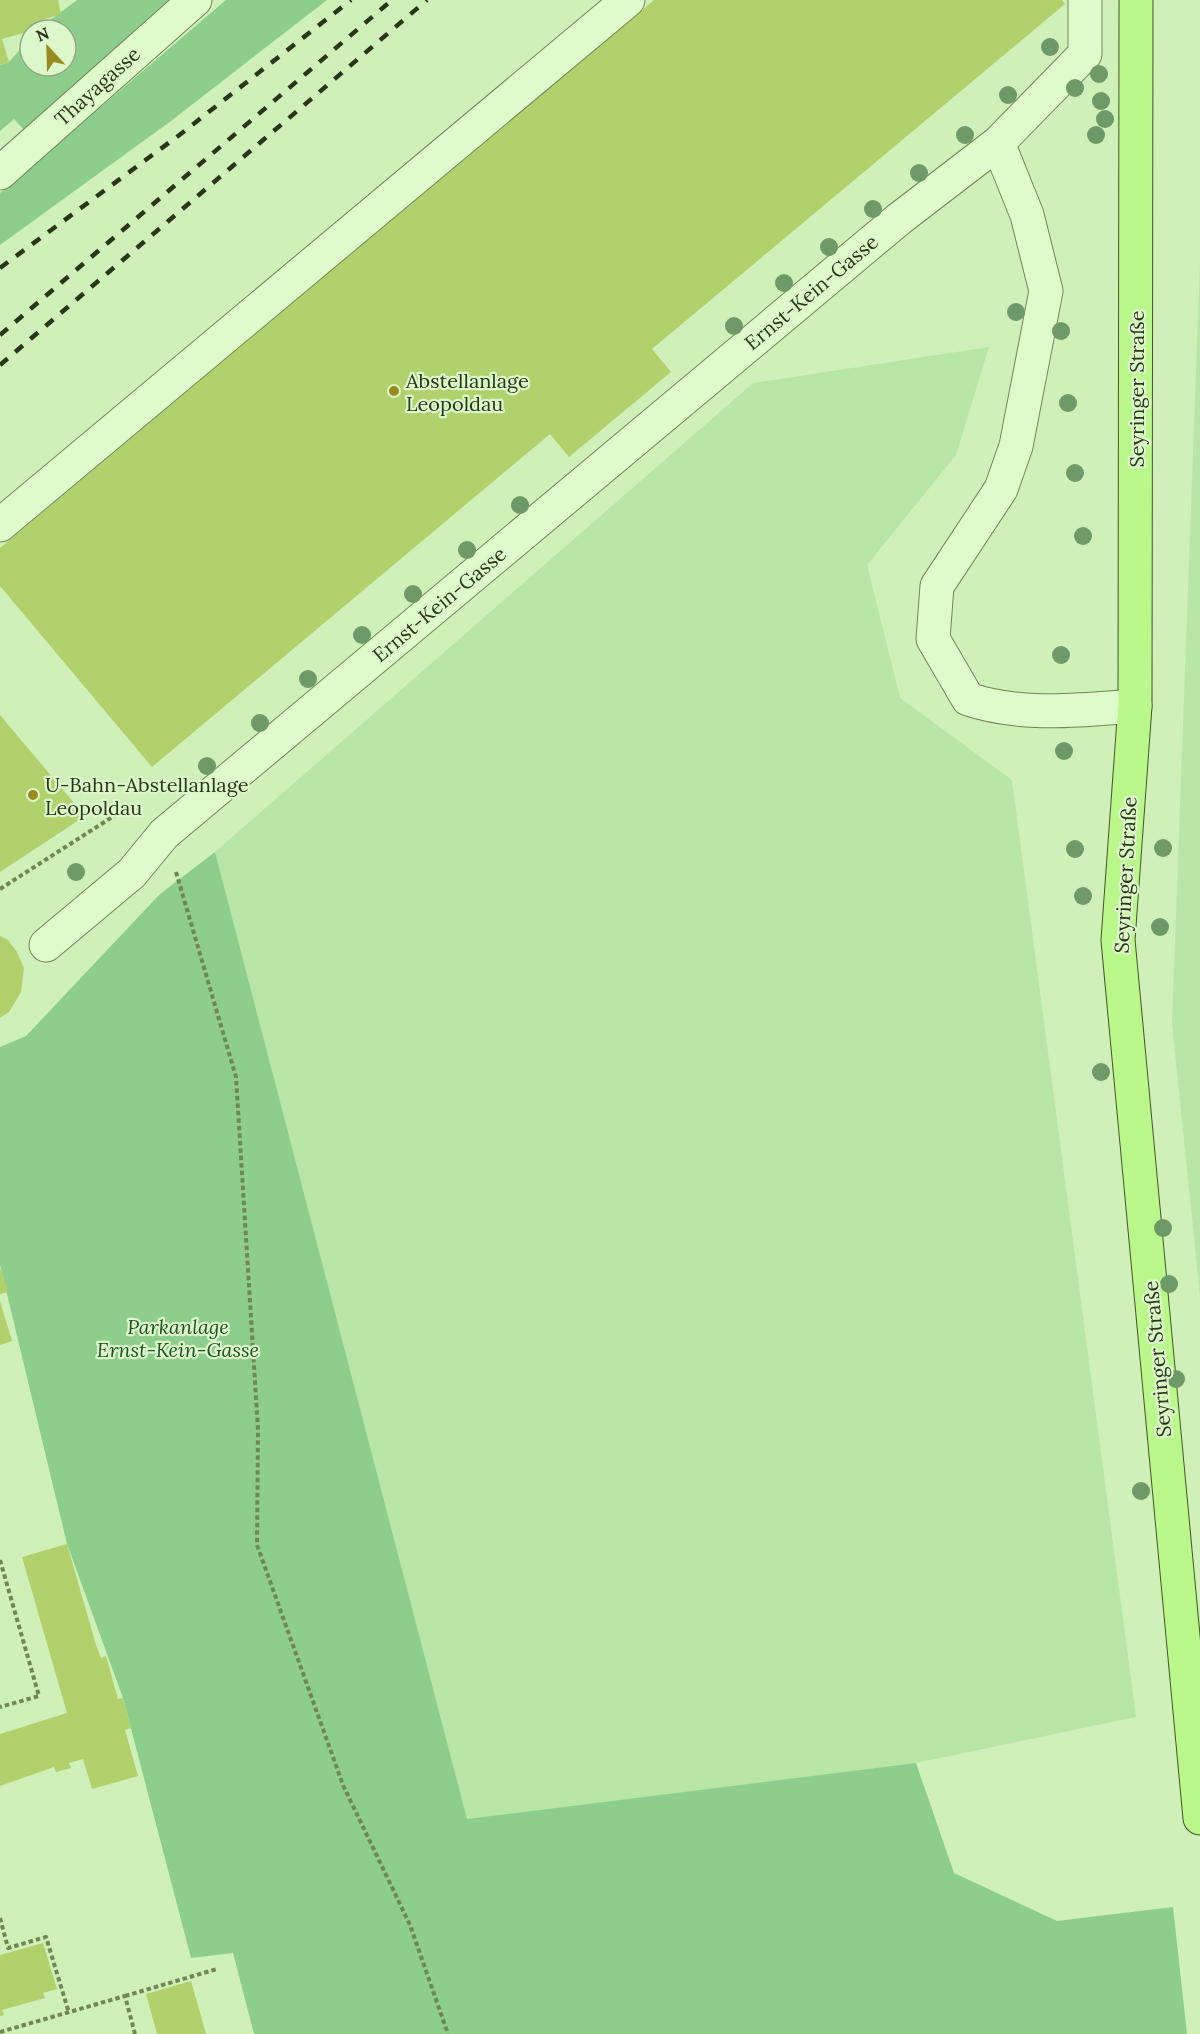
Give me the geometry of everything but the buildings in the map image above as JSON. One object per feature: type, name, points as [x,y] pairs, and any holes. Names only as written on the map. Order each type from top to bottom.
[{"type":"main road","name":"Seyringer Straße","points":[[1136,0],[1135,706],[1118,940],[1200,1818]]},
{"type":"street","name":"Thayagasse","points":[[0,173],[195,0]]},
{"type":"street","points":[[0,525],[627,0]]},
{"type":"street","name":"Ernst-Kein-Gasse","points":[[46,945],[132,873],[164,834],[890,227],[998,142],[1085,54],[1085,0]]},
{"type":"street","points":[[998,142],[1027,215],[1046,291],[1016,446],[1001,489],[937,586],[933,639],[968,699],[991,707],[1078,710],[1135,706]]},
{"type":"path","points":[[0,889],[129,807],[138,806],[146,811],[164,834],[236,1077],[258,1430],[257,1545],[343,1785],[410,1925],[448,2034]]},
{"type":"path","points":[[0,1560],[39,1696],[0,1707]]},
{"type":"path","points":[[0,1918],[8,1948],[46,1937],[69,2013]]},
{"type":"path","points":[[0,2032],[217,1969]]},
{"type":"path","points":[[124,1996],[135,2034]]},
{"type":"green space","points":[[77,0],[170,0],[25,131],[14,119],[0,131],[0,65],[9,62],[18,52],[18,78],[78,78],[78,18],[53,18]]},
{"type":"green space","points":[[226,0],[327,0],[171,121],[0,245],[0,193]]},
{"type":"green space","points":[[1200,263],[1200,1296],[1172,1023]]},
{"type":"green space","points":[[989,347],[956,455],[867,565],[900,698],[1012,780],[1136,1717],[916,1763],[467,1820],[215,852],[753,383]]},
{"type":"green space","name":"Parkanlage Ernst-Kein-Gasse","points":[[215,852],[467,1819],[916,1763],[954,1873],[1057,1921],[1173,1907],[1187,2034],[254,2034],[233,1953],[191,1958],[123,1698],[67,1544],[0,1265],[0,1047],[26,1036],[160,894]]},
{"type":"railway","points":[[0,268],[182,133],[351,0]]},
{"type":"railway","points":[[0,335],[392,0]]},
{"type":"railway","points":[[0,365],[427,0]]},
{"type":"place","name":"Abstellanlage Leopoldau","points":[[394,391]]},
{"type":"place","name":"U-Bahn-Abstellanlage Leopoldau","points":[[33,795]]}]
